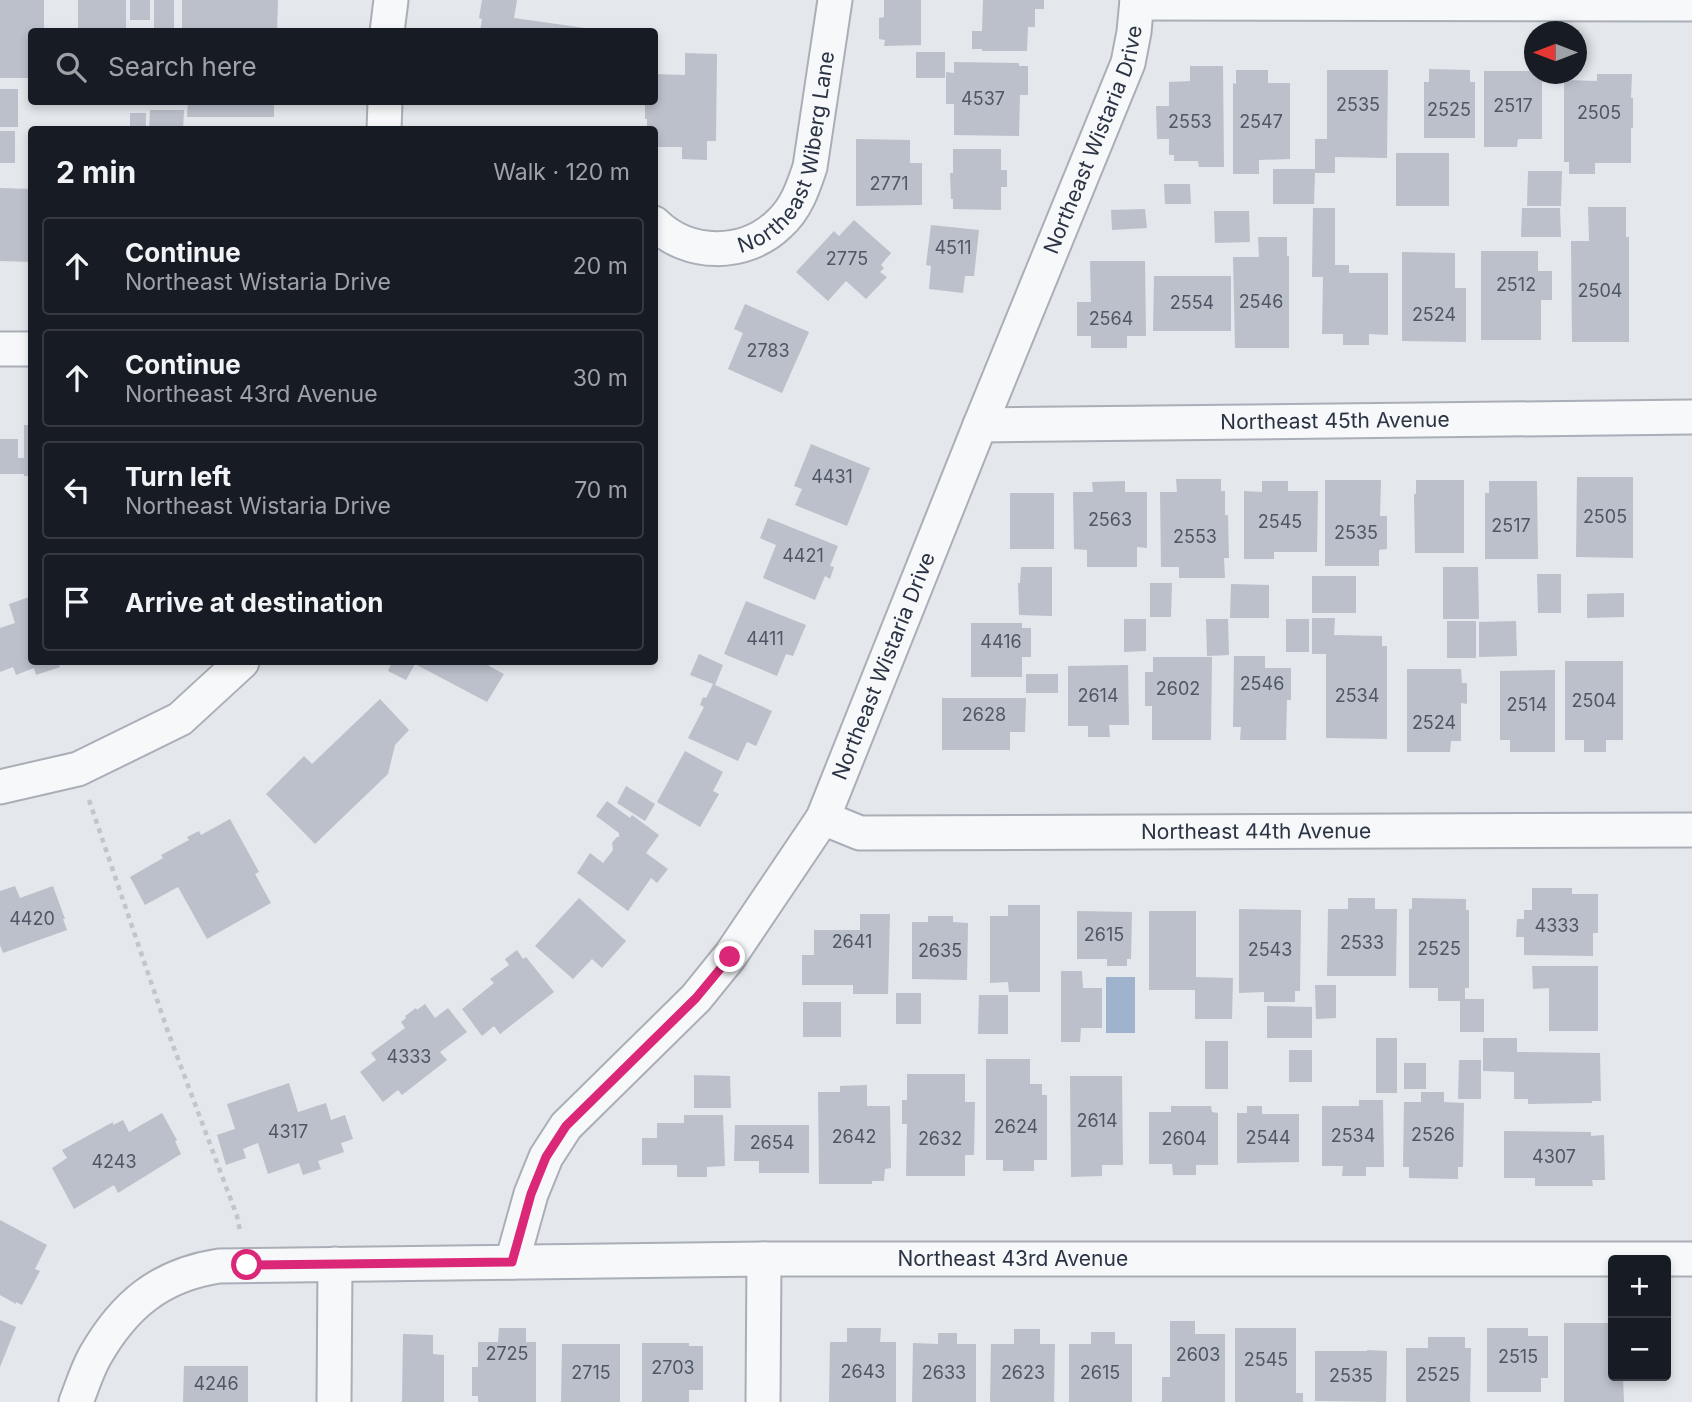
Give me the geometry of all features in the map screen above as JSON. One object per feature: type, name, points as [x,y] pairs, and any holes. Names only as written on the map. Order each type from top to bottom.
[{"type":"street","points":[[388,28],[391,0]]},
{"type":"street","name":"Northeast Wiberg Lane","points":[[658,226],[680,241],[706,249],[730,248],[757,241],[779,225],[791,210],[802,192],[810,167],[835,0]]},
{"type":"street","points":[[1137,1],[1692,4]]},
{"type":"street","name":"Northeast Wistaria Drive","points":[[512,1262],[531,1194],[546,1157],[566,1126],[696,998],[730,957],[824,818],[1128,63],[1137,1]]},
{"type":"street","points":[[384,126],[385,105]]},
{"type":"street","points":[[0,349],[28,349]]},
{"type":"street","name":"Northeast 45th Avenue","points":[[980,425],[1692,417]]},
{"type":"street","points":[[0,787],[78,769],[180,719],[239,665]]},
{"type":"street","name":"Northeast 44th Avenue","points":[[824,818],[860,833],[1692,830]]},
{"type":"street","points":[[763,1402],[764,1259]]},
{"type":"street","name":"Northeast 43rd Avenue","points":[[335,1264],[764,1259],[1692,1259]]},
{"type":"street","points":[[76,1402],[94,1358],[118,1320],[146,1295],[169,1280],[195,1270],[219,1266],[335,1264],[334,1402]]},
{"type":"path","points":[[78,769],[168,1032],[237,1216],[247,1265]]},
{"type":"water","points":[[1106,977],[1135,977],[1135,1033],[1106,1033]]},
{"type":"building","points":[[0,0],[44,0],[44,28],[28,28],[28,78],[0,78]]},
{"type":"building","points":[[78,0],[126,0],[126,28],[78,28]]},
{"type":"building","points":[[130,0],[150,0],[150,20],[130,20]]},
{"type":"building","points":[[154,0],[174,0],[174,28],[154,28]]},
{"type":"building","points":[[182,0],[278,0],[277,28],[182,28]]},
{"type":"building","points":[[482,0],[517,0],[514,18],[585,28],[481,28],[482,19],[479,18]]},
{"type":"building","points":[[884,0],[921,0],[921,45],[884,46],[885,40],[879,39],[879,18],[884,17]]},
{"type":"building","points":[[983,0],[1044,0],[1044,9],[1035,9],[1035,27],[1028,27],[1027,51],[972,49],[972,31],[982,31]]},
{"type":"building","points":[[916,52],[945,52],[945,78],[916,78]]},
{"type":"building","points":[[685,53],[717,54],[716,141],[707,141],[707,160],[682,159],[682,147],[658,147],[658,126],[647,126],[645,119],[645,105],[658,105],[658,74],[685,75]]},
{"type":"building","points":[[954,62],[1019,63],[1019,66],[1028,66],[1028,95],[1020,95],[1019,136],[954,135],[954,104],[946,104],[946,72],[954,73]]},
{"type":"building","points":[[1190,66],[1223,66],[1224,167],[1199,167],[1198,161],[1174,161],[1174,155],[1169,155],[1169,139],[1157,139],[1156,106],[1169,106],[1169,82],[1190,81]]},
{"type":"building","points":[[1429,69],[1470,70],[1470,82],[1475,82],[1475,138],[1424,138],[1424,82],[1429,82]]},
{"type":"building","points":[[1236,70],[1268,70],[1268,83],[1290,83],[1290,159],[1259,160],[1259,174],[1233,174],[1233,83],[1236,84]]},
{"type":"building","points":[[1327,70],[1388,70],[1387,158],[1335,157],[1335,173],[1315,173],[1314,204],[1273,204],[1273,169],[1315,169],[1315,139],[1327,139]]},
{"type":"building","points":[[1484,71],[1524,71],[1524,84],[1542,84],[1542,139],[1518,139],[1517,147],[1484,147]]},
{"type":"building","points":[[1597,74],[1632,74],[1631,163],[1595,163],[1595,174],[1569,174],[1569,162],[1564,162],[1564,84],[1597,81]]},
{"type":"building","points":[[0,89],[18,89],[18,127],[0,127]]},
{"type":"building","points":[[188,105],[274,105],[274,117],[187,117]]},
{"type":"building","points":[[150,110],[184,110],[183,126],[149,126]]},
{"type":"building","points":[[130,113],[146,113],[146,126],[130,126]]},
{"type":"building","points":[[0,131],[15,131],[15,163],[0,163]]},
{"type":"building","points":[[856,139],[910,140],[910,163],[922,163],[922,205],[856,206]]},
{"type":"building","points":[[953,149],[1001,149],[1001,170],[1007,170],[1007,187],[1001,187],[1001,210],[953,209],[950,173],[953,173]]},
{"type":"building","points":[[1396,153],[1449,153],[1449,206],[1396,206]]},
{"type":"building","points":[[1528,171],[1562,171],[1561,206],[1527,206]]},
{"type":"building","points":[[1164,184],[1190,184],[1191,204],[1165,204]]},
{"type":"building","points":[[0,188],[28,189],[28,262],[0,261]]},
{"type":"building","points":[[1588,207],[1626,207],[1626,237],[1629,237],[1629,342],[1572,342],[1571,241],[1589,241]]},
{"type":"building","points":[[1313,208],[1335,208],[1335,265],[1349,265],[1349,273],[1388,273],[1388,335],[1369,334],[1369,345],[1343,345],[1343,334],[1322,334],[1323,277],[1312,277]]},
{"type":"building","points":[[1522,208],[1560,208],[1561,237],[1521,237]]},
{"type":"building","points":[[1145,209],[1147,228],[1112,230],[1111,210]]},
{"type":"building","points":[[1214,211],[1249,211],[1250,242],[1215,243]]},
{"type":"building","points":[[854,220],[891,253],[881,265],[884,268],[880,272],[887,277],[866,299],[846,281],[828,301],[796,272],[834,231],[839,236]]},
{"type":"building","points":[[931,225],[979,230],[974,276],[965,276],[963,293],[929,289],[931,266],[926,265]]},
{"type":"building","points":[[1258,237],[1287,237],[1289,348],[1235,348],[1233,257],[1259,257]]},
{"type":"building","points":[[1481,251],[1538,251],[1538,271],[1552,271],[1552,300],[1541,300],[1541,340],[1481,340]]},
{"type":"building","points":[[1402,252],[1455,253],[1455,288],[1466,288],[1466,342],[1402,341]]},
{"type":"building","points":[[1090,261],[1145,261],[1146,336],[1127,336],[1127,348],[1091,348],[1091,336],[1077,336],[1077,302],[1091,302]]},
{"type":"building","points":[[1154,276],[1231,276],[1231,331],[1153,331]]},
{"type":"building","points":[[745,304],[809,332],[782,393],[728,369],[743,333],[734,329]]},
{"type":"building","points":[[24,425],[28,425],[28,476],[0,474],[0,439],[18,439],[18,458],[24,458]]},
{"type":"building","points":[[811,444],[870,468],[847,526],[795,505],[802,489],[794,486]]},
{"type":"building","points":[[1577,477],[1633,477],[1633,558],[1576,557]]},
{"type":"building","points":[[1176,479],[1221,479],[1221,491],[1225,491],[1225,515],[1228,515],[1229,558],[1224,558],[1225,578],[1179,578],[1179,567],[1161,567],[1160,492],[1177,492]]},
{"type":"building","points":[[1325,480],[1381,480],[1380,516],[1387,516],[1387,549],[1379,550],[1379,566],[1325,566]]},
{"type":"building","points":[[1416,480],[1464,480],[1464,553],[1415,553]]},
{"type":"building","points":[[1125,481],[1125,492],[1147,492],[1147,548],[1137,547],[1137,567],[1087,567],[1087,550],[1074,549],[1073,492],[1093,492],[1092,482]]},
{"type":"building","points":[[1262,481],[1288,481],[1288,491],[1318,491],[1317,552],[1274,552],[1274,559],[1244,559],[1244,491],[1262,492]]},
{"type":"building","points":[[1489,481],[1537,481],[1538,559],[1485,559],[1485,493],[1489,493]]},
{"type":"building","points":[[1010,493],[1054,493],[1054,549],[1010,549]]},
{"type":"building","points":[[768,518],[838,546],[830,566],[834,567],[830,579],[825,576],[815,600],[763,578],[776,545],[760,538]]},
{"type":"building","points":[[1021,567],[1052,567],[1052,616],[1019,615],[1018,583]]},
{"type":"building","points":[[1443,567],[1478,567],[1479,619],[1443,619]]},
{"type":"building","points":[[1537,574],[1561,574],[1561,613],[1538,613]]},
{"type":"building","points":[[1312,576],[1356,576],[1356,613],[1312,613]]},
{"type":"building","points":[[1150,583],[1172,583],[1171,617],[1150,617]]},
{"type":"building","points":[[1231,584],[1269,585],[1269,618],[1230,618]]},
{"type":"building","points":[[1624,593],[1624,617],[1587,618],[1587,594]]},
{"type":"building","points":[[28,597],[28,665],[60,667],[36,675],[34,668],[16,675],[13,667],[0,672],[0,628],[15,623],[9,604]]},
{"type":"building","points":[[746,601],[806,625],[793,656],[786,654],[777,676],[724,654]]},
{"type":"building","points":[[1312,618],[1335,618],[1334,635],[1382,636],[1382,646],[1387,646],[1387,739],[1326,738],[1326,654],[1312,654]]},
{"type":"building","points":[[1124,619],[1146,619],[1146,651],[1124,652]]},
{"type":"building","points":[[1206,619],[1228,619],[1229,655],[1207,656]]},
{"type":"building","points":[[1286,619],[1309,619],[1309,652],[1286,652]]},
{"type":"building","points":[[1447,621],[1476,621],[1476,658],[1447,658]]},
{"type":"building","points":[[1516,621],[1517,656],[1479,657],[1479,622]]},
{"type":"building","points":[[971,623],[1022,623],[1022,628],[1031,628],[1031,657],[1022,657],[1022,677],[971,677]]},
{"type":"building","points":[[699,654],[723,665],[715,685],[772,711],[756,746],[747,742],[738,761],[688,738],[704,707],[700,705],[703,697],[706,698],[713,684],[690,675]]},
{"type":"building","points":[[1234,656],[1265,656],[1265,668],[1291,668],[1291,700],[1287,700],[1286,740],[1240,740],[1241,727],[1233,727]]},
{"type":"building","points":[[1153,657],[1212,657],[1211,740],[1152,740],[1152,706],[1145,706],[1145,672],[1153,672]]},
{"type":"building","points":[[1565,661],[1623,661],[1623,740],[1606,740],[1606,752],[1584,752],[1584,740],[1565,740]]},
{"type":"building","points":[[391,665],[414,665],[406,680],[388,671]]},
{"type":"building","points":[[417,665],[490,665],[504,674],[487,702]]},
{"type":"building","points":[[1128,665],[1129,725],[1109,725],[1110,737],[1088,737],[1088,726],[1068,726],[1068,666]]},
{"type":"building","points":[[1407,669],[1461,669],[1462,683],[1467,683],[1467,704],[1461,703],[1461,741],[1451,741],[1450,752],[1407,752]]},
{"type":"building","points":[[1555,670],[1555,752],[1510,752],[1510,740],[1500,740],[1500,671]]},
{"type":"building","points":[[1026,674],[1058,674],[1058,693],[1026,693]]},
{"type":"building","points":[[942,698],[1026,698],[1025,732],[1010,732],[1010,750],[942,750]]},
{"type":"building","points":[[380,699],[409,730],[395,745],[388,774],[315,844],[266,794],[304,756],[312,764]]},
{"type":"building","points":[[685,751],[723,772],[713,791],[719,794],[700,827],[657,802]]},
{"type":"building","points":[[626,786],[655,804],[645,821],[617,803]]},
{"type":"building","points":[[607,801],[659,835],[646,853],[668,869],[657,883],[651,878],[628,911],[577,873],[590,853],[603,863],[613,850],[612,843],[619,837],[619,833],[596,816]]},
{"type":"building","points":[[230,819],[259,872],[255,874],[271,903],[207,939],[178,887],[145,905],[130,877],[163,858],[161,855],[189,840],[187,837],[199,831],[201,835]]},
{"type":"building","points":[[15,886],[20,898],[53,886],[67,930],[3,953],[0,945],[0,891]]},
{"type":"building","points":[[1532,888],[1572,888],[1572,894],[1598,894],[1598,933],[1593,933],[1593,956],[1524,955],[1524,937],[1516,937],[1517,919],[1524,919],[1524,910],[1532,910]]},
{"type":"building","points":[[579,898],[626,941],[602,968],[592,959],[573,979],[535,946]]},
{"type":"building","points":[[1348,898],[1375,898],[1375,909],[1397,909],[1396,976],[1327,976],[1328,909],[1348,909]]},
{"type":"building","points":[[1412,898],[1466,899],[1466,910],[1469,910],[1469,988],[1465,988],[1465,999],[1484,999],[1484,1032],[1460,1032],[1460,1001],[1438,1001],[1438,988],[1409,988],[1409,909],[1412,909]]},
{"type":"building","points":[[1008,905],[1040,905],[1040,992],[1009,992],[1008,982],[990,983],[990,916],[1008,916]]},
{"type":"building","points":[[1239,909],[1301,910],[1300,991],[1295,991],[1295,1002],[1264,1002],[1264,992],[1239,993]]},
{"type":"building","points":[[1077,911],[1132,912],[1131,959],[1127,959],[1127,966],[1107,966],[1107,959],[1077,959]]},
{"type":"building","points":[[1149,911],[1196,911],[1196,977],[1233,978],[1232,1019],[1195,1019],[1195,990],[1149,990]]},
{"type":"building","points":[[860,914],[890,914],[888,994],[853,994],[853,985],[802,985],[802,955],[814,955],[814,930],[860,930]]},
{"type":"building","points":[[928,916],[953,916],[953,922],[968,923],[967,980],[912,979],[912,922],[928,922]]},
{"type":"building","points":[[517,950],[523,959],[526,957],[554,992],[500,1034],[494,1026],[482,1036],[462,1009],[494,983],[490,979],[509,965],[505,959]]},
{"type":"building","points":[[1532,966],[1598,966],[1598,1031],[1549,1031],[1549,988],[1533,989]]},
{"type":"building","points":[[1061,971],[1082,971],[1083,988],[1102,988],[1102,1028],[1081,1028],[1080,1042],[1061,1042]]},
{"type":"building","points":[[1315,985],[1336,985],[1336,1018],[1316,1019]]},
{"type":"building","points":[[896,993],[921,993],[921,1024],[896,1024]]},
{"type":"building","points":[[979,995],[1008,995],[1008,1034],[978,1034]]},
{"type":"building","points":[[803,1002],[841,1002],[841,1037],[803,1037]]},
{"type":"building","points":[[425,1004],[435,1018],[448,1008],[467,1032],[440,1052],[447,1060],[402,1095],[398,1090],[383,1102],[360,1072],[376,1060],[371,1053],[405,1028],[401,1022],[405,1016]]},
{"type":"building","points":[[1267,1006],[1312,1007],[1312,1038],[1267,1038]]},
{"type":"building","points":[[1376,1038],[1397,1038],[1397,1093],[1376,1093]]},
{"type":"building","points":[[1483,1038],[1517,1038],[1517,1052],[1600,1053],[1601,1101],[1528,1104],[1528,1099],[1514,1099],[1514,1072],[1483,1071]]},
{"type":"building","points":[[1205,1041],[1228,1041],[1228,1089],[1205,1089]]},
{"type":"building","points":[[1289,1050],[1312,1050],[1312,1082],[1289,1082]]},
{"type":"building","points":[[986,1059],[1030,1059],[1030,1084],[1042,1084],[1042,1095],[1047,1095],[1047,1160],[1034,1160],[1034,1171],[1003,1171],[1003,1160],[986,1160]]},
{"type":"building","points":[[1459,1060],[1481,1060],[1481,1099],[1458,1099]]},
{"type":"building","points":[[1404,1063],[1426,1063],[1426,1089],[1404,1089]]},
{"type":"building","points":[[907,1074],[965,1074],[965,1102],[975,1102],[974,1155],[965,1155],[965,1176],[906,1176],[907,1124],[902,1124],[902,1100],[907,1100]]},
{"type":"building","points":[[694,1075],[730,1076],[731,1108],[694,1108]]},
{"type":"building","points":[[1070,1076],[1122,1076],[1123,1165],[1102,1165],[1102,1176],[1071,1177]]},
{"type":"building","points":[[289,1083],[298,1112],[326,1103],[331,1120],[345,1115],[353,1139],[341,1143],[344,1152],[318,1161],[321,1169],[303,1175],[299,1163],[268,1174],[258,1143],[243,1149],[246,1158],[226,1165],[217,1135],[235,1129],[227,1104]]},
{"type":"building","points":[[867,1085],[867,1106],[890,1106],[891,1168],[885,1169],[884,1181],[872,1181],[872,1184],[819,1184],[818,1092],[840,1092],[840,1086]]},
{"type":"building","points":[[1421,1092],[1444,1092],[1444,1102],[1464,1103],[1463,1167],[1458,1167],[1458,1179],[1409,1178],[1409,1167],[1403,1167],[1404,1102],[1421,1102]]},
{"type":"building","points":[[1359,1100],[1383,1100],[1384,1167],[1366,1167],[1366,1176],[1342,1176],[1343,1166],[1322,1166],[1322,1106],[1359,1106]]},
{"type":"building","points":[[1171,1106],[1211,1106],[1212,1112],[1218,1113],[1218,1165],[1196,1165],[1196,1175],[1173,1175],[1172,1164],[1149,1164],[1149,1112],[1171,1112]]},
{"type":"building","points":[[1247,1106],[1262,1106],[1262,1114],[1299,1114],[1299,1162],[1237,1163],[1237,1113],[1247,1113]]},
{"type":"building","points":[[162,1113],[177,1140],[175,1141],[181,1154],[118,1193],[114,1185],[74,1209],[52,1168],[67,1158],[62,1150],[113,1122],[113,1125],[123,1120],[129,1132]]},
{"type":"building","points":[[684,1115],[723,1115],[725,1166],[707,1167],[707,1177],[677,1177],[677,1165],[642,1165],[642,1138],[657,1138],[657,1123],[684,1123]]},
{"type":"building","points":[[735,1125],[809,1125],[809,1173],[759,1173],[759,1161],[734,1161]]},
{"type":"building","points":[[1504,1131],[1591,1132],[1591,1136],[1604,1135],[1605,1180],[1592,1180],[1593,1186],[1535,1186],[1535,1178],[1504,1178]]},
{"type":"building","points":[[0,1220],[47,1245],[35,1269],[40,1271],[22,1305],[0,1295]]},
{"type":"building","points":[[0,1320],[16,1327],[0,1367]]},
{"type":"building","points":[[1170,1321],[1195,1321],[1195,1334],[1225,1334],[1225,1402],[1162,1402],[1162,1377],[1170,1377]]},
{"type":"building","points":[[1564,1323],[1608,1323],[1608,1381],[1623,1381],[1624,1402],[1564,1402]]},
{"type":"building","points":[[499,1328],[526,1328],[526,1342],[536,1342],[536,1402],[478,1402],[478,1396],[472,1396],[472,1367],[478,1367],[478,1342],[498,1342]]},
{"type":"building","points":[[847,1328],[881,1328],[880,1342],[896,1342],[896,1402],[829,1402],[830,1342],[847,1342]]},
{"type":"building","points":[[1235,1328],[1296,1328],[1296,1393],[1303,1393],[1303,1402],[1235,1402]]},
{"type":"building","points":[[1487,1328],[1528,1328],[1528,1336],[1548,1336],[1548,1378],[1541,1378],[1541,1392],[1487,1392]]},
{"type":"building","points":[[1014,1329],[1040,1329],[1040,1344],[1055,1344],[1054,1402],[990,1402],[991,1344],[1014,1344]]},
{"type":"building","points":[[1091,1332],[1115,1332],[1115,1344],[1132,1344],[1132,1402],[1069,1402],[1069,1344],[1091,1344]]},
{"type":"building","points":[[938,1333],[957,1333],[957,1344],[976,1344],[976,1402],[912,1402],[913,1343],[938,1344]]},
{"type":"building","points":[[403,1334],[433,1335],[433,1354],[444,1355],[444,1402],[402,1402]]},
{"type":"building","points":[[1428,1337],[1465,1337],[1465,1348],[1471,1348],[1470,1402],[1406,1402],[1406,1348],[1428,1348]]},
{"type":"building","points":[[642,1343],[689,1343],[689,1346],[703,1346],[703,1390],[689,1390],[689,1402],[642,1402]]},
{"type":"building","points":[[562,1344],[620,1344],[620,1402],[561,1402]]},
{"type":"building","points":[[1315,1351],[1387,1351],[1386,1402],[1315,1401]]},
{"type":"building","points":[[184,1366],[248,1366],[248,1402],[183,1402]]},
{"type":"route","points":[[247,1265],[512,1262],[531,1194],[546,1157],[566,1126],[696,998],[730,957]]}]
